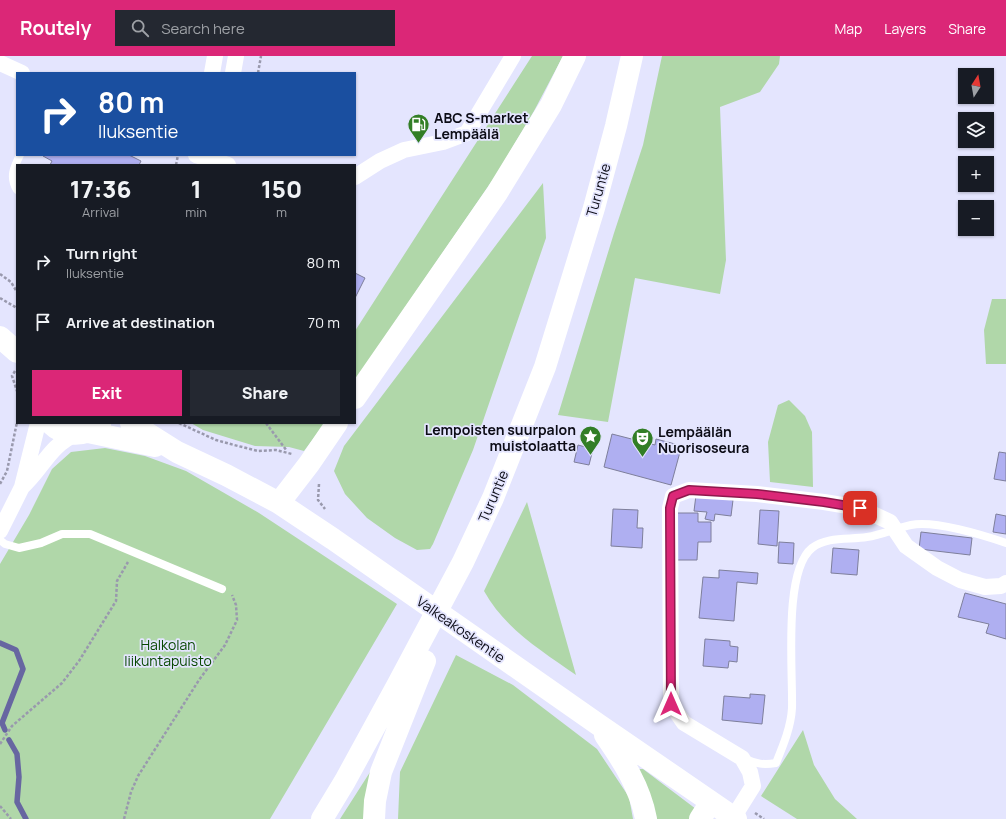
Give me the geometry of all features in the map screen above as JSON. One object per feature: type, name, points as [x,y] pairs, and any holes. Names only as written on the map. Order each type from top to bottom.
[{"type":"main road","points":[[356,397],[497,193],[551,105],[575,56]]},
{"type":"main road","name":"Turuntie","points":[[322,819],[345,781],[463,562],[493,498],[545,367],[594,208],[616,126],[632,56]]},
{"type":"main road","points":[[0,325],[16,333]]},
{"type":"main road","points":[[0,337],[16,351]]},
{"type":"main road","name":"Valkeakoskentie","points":[[52,424],[64,432],[89,430],[177,452]]},
{"type":"main road","name":"Valkeakoskentie","points":[[133,424],[148,435],[177,452],[226,475],[279,503],[333,539],[599,725],[705,810],[734,818]]},
{"type":"main road","points":[[279,503],[336,424]]},
{"type":"main road","points":[[374,819],[375,801],[381,772],[463,562]]},
{"type":"main road","points":[[599,725],[624,762],[640,795],[646,819]]},
{"type":"street","points":[[212,72],[215,56]]},
{"type":"street","points":[[233,72],[236,56]]},
{"type":"street","points":[[356,176],[380,161],[404,150],[449,140],[467,133],[513,56]]},
{"type":"street","points":[[0,62],[20,72]]},
{"type":"street","points":[[200,156],[221,162]]},
{"type":"street","points":[[0,531],[22,487],[38,424]]},
{"type":"street","points":[[22,487],[33,477],[58,444],[89,430]]},
{"type":"street","points":[[734,818],[753,786],[750,772],[742,758],[684,723],[671,704],[670,508],[673,496],[689,490],[757,494],[860,508],[890,522],[906,546],[937,568],[960,580],[985,586],[1001,586],[1006,584]]},
{"type":"lane","points":[[16,188],[12,178],[13,170],[20,156]]},
{"type":"lane","points":[[742,758],[755,764],[766,765],[776,763],[785,741],[792,709],[791,648],[795,584],[803,558],[812,548],[824,543],[842,539],[867,537],[912,525],[922,524],[962,530],[1006,542]]},
{"type":"lane","points":[[0,540],[19,548],[41,543],[62,534],[90,534],[222,588]]},
{"type":"path","points":[[258,72],[261,56]]},
{"type":"path","points":[[0,274],[11,282],[16,290]]},
{"type":"path","points":[[0,298],[16,307]]},
{"type":"path","points":[[16,370],[12,376],[16,388]]},
{"type":"path","points":[[0,484],[7,471],[17,424]]},
{"type":"path","points":[[267,424],[287,452]]},
{"type":"path","points":[[0,744],[12,726],[62,683],[79,661],[116,600],[117,581],[133,552]]},
{"type":"path","points":[[121,558],[128,562]]},
{"type":"path","points":[[124,819],[131,792],[138,776],[199,680],[225,645],[237,620],[236,605],[233,596],[222,588]]},
{"type":"path","points":[[0,806],[11,819]]},
{"type":"green space","points":[[532,56],[563,56],[534,111],[496,175],[356,379],[356,329]]},
{"type":"green space","points":[[662,56],[780,56],[779,64],[760,92],[720,107],[726,260],[720,294],[635,278],[608,422],[558,415],[614,233],[643,145]]},
{"type":"green space","points":[[543,183],[546,238],[473,450],[433,544],[430,549],[417,550],[395,538],[367,518],[345,494],[334,471],[344,446]]},
{"type":"green space","points":[[992,299],[1006,299],[1006,364],[986,364],[984,330]]},
{"type":"green space","points":[[789,400],[805,416],[812,432],[813,487],[770,482],[768,442],[778,405]]},
{"type":"green space","points":[[193,424],[324,424],[304,451],[289,447],[255,446],[203,430]]},
{"type":"green space","name":"Halkolan liikuntapuisto","points":[[105,448],[145,456],[186,471],[259,513],[397,604],[270,819],[0,819],[0,564],[29,515],[52,469],[71,452]]},
{"type":"green space","points":[[527,502],[576,675],[537,648],[513,628],[502,617],[484,591]]},
{"type":"green space","points":[[456,655],[513,685],[597,749],[629,797],[633,819],[398,819],[400,772]]},
{"type":"green space","points":[[803,730],[814,765],[835,799],[857,819],[797,819],[761,796]]},
{"type":"green space","points":[[372,769],[366,819],[340,819]]},
{"type":"green space","points":[[639,769],[643,769],[696,809],[689,819],[651,819]]},
{"type":"building","points":[[43,156],[131,156],[141,161],[140,164],[50,164],[52,161]]},
{"type":"building","points":[[356,274],[365,278],[356,296]]},
{"type":"building","name":"Lempäälän Nuorisoseura","points":[[612,434],[655,445],[656,439],[675,444],[673,450],[680,452],[671,485],[604,467]]},
{"type":"building","points":[[578,445],[593,449],[589,465],[574,462]]},
{"type":"building","points":[[999,452],[1006,453],[1006,481],[994,479]]},
{"type":"building","points":[[696,495],[733,500],[731,516],[715,514],[714,521],[705,519],[707,512],[694,511]]},
{"type":"building","points":[[613,509],[638,510],[637,528],[643,528],[642,548],[611,546]]},
{"type":"building","points":[[760,510],[779,511],[777,546],[758,544]]},
{"type":"building","points":[[677,513],[698,513],[698,522],[711,522],[711,542],[698,542],[697,560],[677,560]]},
{"type":"building","points":[[996,514],[1006,516],[1006,534],[993,532]]},
{"type":"building","points":[[921,532],[972,538],[970,555],[919,549]]},
{"type":"building","points":[[779,542],[794,543],[793,564],[778,563]]},
{"type":"building","points":[[833,548],[859,550],[857,575],[831,573]]},
{"type":"building","points":[[719,570],[758,573],[757,584],[737,582],[734,621],[699,618],[703,577],[719,578]]},
{"type":"building","points":[[965,593],[1006,604],[1006,639],[986,633],[989,624],[958,617]]},
{"type":"building","points":[[705,639],[730,641],[730,646],[738,647],[737,662],[729,661],[728,668],[703,666]]},
{"type":"building","points":[[750,694],[765,695],[762,724],[722,720],[724,696],[750,698]]},
{"type":"waterway","points":[[0,643],[16,650],[23,669],[2,723],[5,730]]},
{"type":"waterway","points":[[9,740],[17,754],[19,777],[17,802],[26,819]]},
{"type":"place","name":"ABC S-market Lempäälä","points":[[419,144]]},
{"type":"place","name":"Lempoisten suurpalon muistolaatta","points":[[591,456]]},
{"type":"place","name":"Lempäälän Nuorisoseura","points":[[642,458]]},
{"type":"route","points":[[671,704],[670,508],[673,496],[689,490],[757,494],[860,508]]}]
